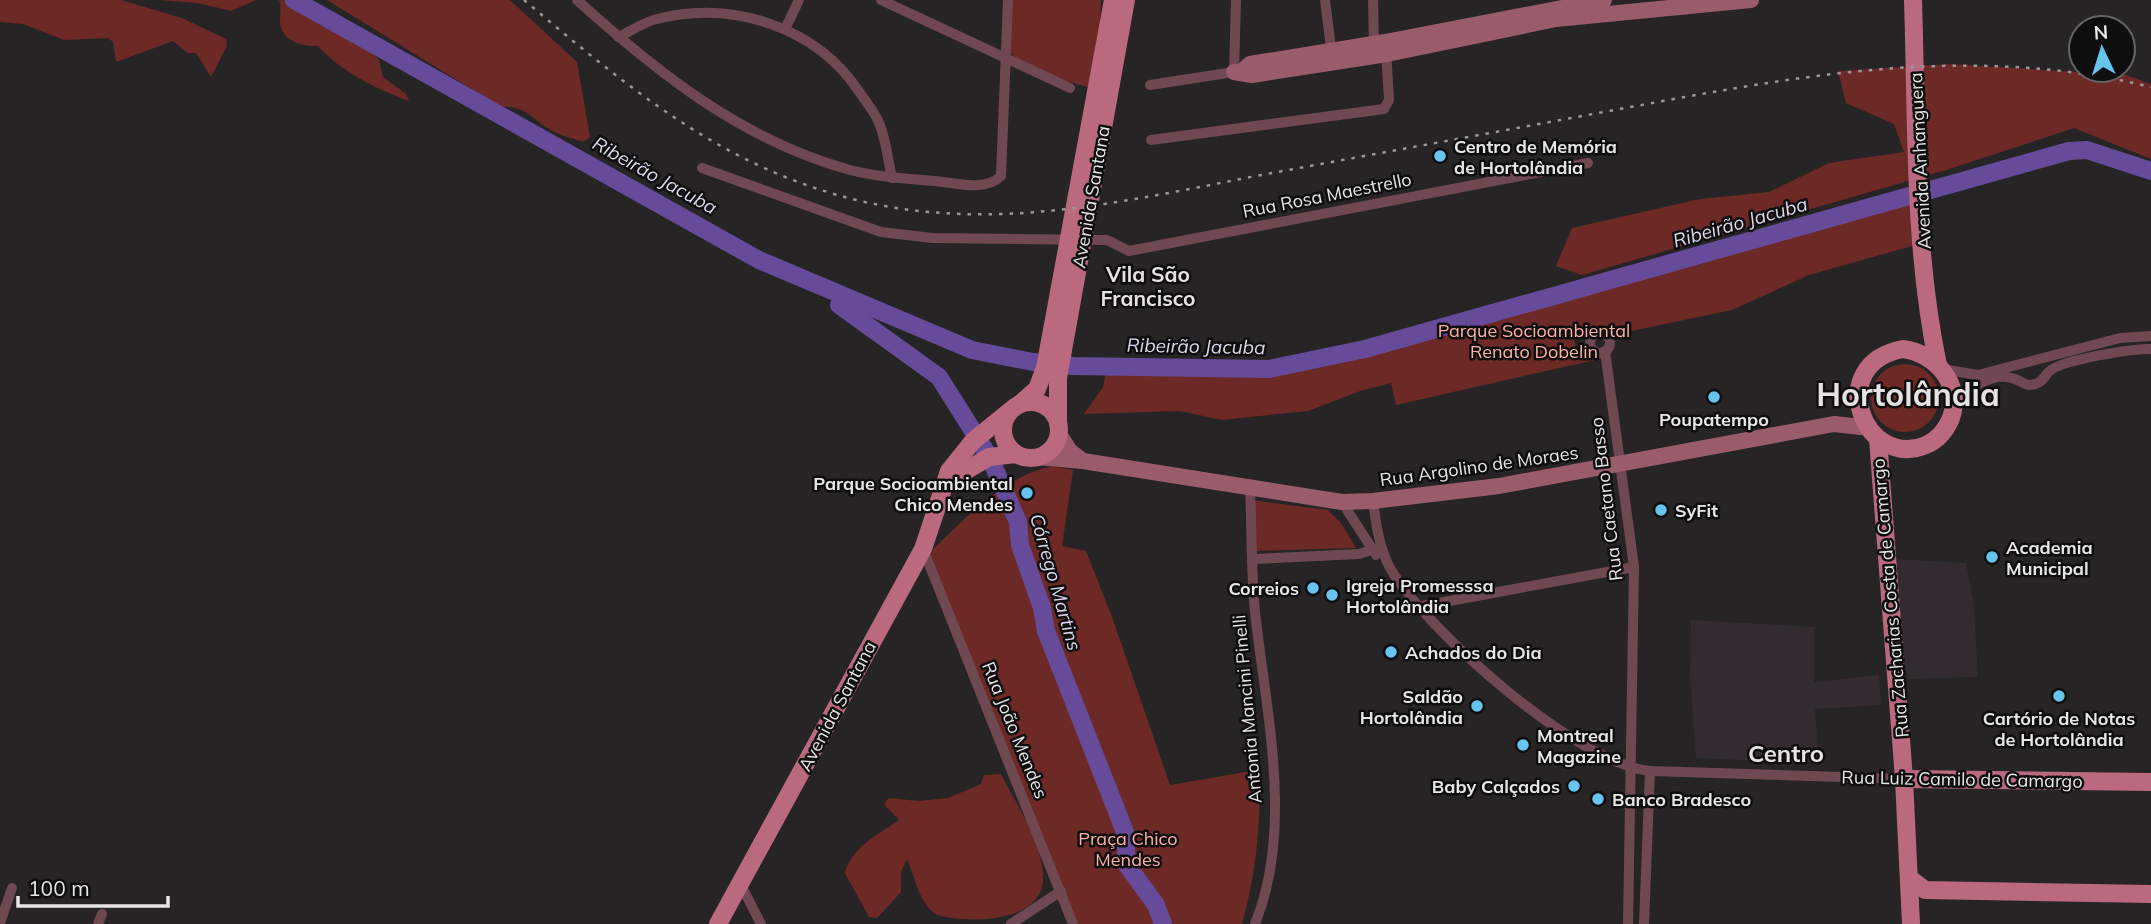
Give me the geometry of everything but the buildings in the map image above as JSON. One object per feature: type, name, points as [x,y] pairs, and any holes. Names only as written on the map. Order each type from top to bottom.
[{"type":"main road","points":[[1102,97],[1113,0]]},
{"type":"main road","points":[[1102,97],[1126,0]]},
{"type":"main road","name":"Avenida Anhanguera","points":[[1913,0],[1921,212],[1929,322],[1940,367]]},
{"type":"main road","name":"Avenida Santana","points":[[1058,429],[1052,370],[1102,97]]},
{"type":"main road","points":[[1903,349],[1929,322]]},
{"type":"main road","points":[[1903,349],[1928,355],[1940,367],[1951,388],[1953,412],[1941,435],[1919,448],[1896,448],[1874,434],[1858,401],[1864,372],[1874,360],[1888,352],[1903,349]]},
{"type":"main road","name":"Avenida Santana","points":[[718,924],[923,549],[953,464],[977,438],[1037,389],[1052,370]]},
{"type":"main road","points":[[945,484],[988,458],[1016,454],[1038,457],[1052,449],[1058,429],[1052,411],[1040,404],[1015,407],[1002,431],[1005,442],[1016,454]]},
{"type":"main road","name":"Rua Zacharias Costa de Camargo","points":[[1874,434],[1904,779],[1910,917]]},
{"type":"main road","name":"Rua Luiz Camilo de Camargo","points":[[1904,779],[2151,782]]},
{"type":"main road","points":[[1909,878],[1925,890],[2151,894]]},
{"type":"main road","points":[[1910,917],[1925,890]]},
{"type":"street","points":[[577,0],[687,93],[741,125],[850,170],[891,178],[986,185],[1001,176],[1008,0]]},
{"type":"street","points":[[786,27],[799,0]]},
{"type":"street","points":[[881,0],[1070,88]]},
{"type":"street","points":[[1236,0],[1238,71]]},
{"type":"street","points":[[1325,0],[1332,56]]},
{"type":"street","points":[[1151,140],[1384,109],[1390,100],[1373,0]]},
{"type":"street","points":[[1382,47],[1568,3],[1604,0]]},
{"type":"street","points":[[1150,85],[1238,71],[1252,75],[1332,56],[1556,19],[1697,2],[1751,0]]},
{"type":"street","points":[[618,37],[656,19],[701,12],[741,15],[786,27],[816,45],[852,81],[880,123],[891,178]]},
{"type":"street","name":"Rua Rosa Maestrello","points":[[702,168],[881,232],[932,238],[1107,240],[1129,251],[1588,163]]},
{"type":"street","points":[[1940,367],[1969,376],[2120,338],[2151,336]]},
{"type":"street","points":[[1953,412],[1972,388],[1992,380],[2016,379],[2026,385],[2035,384],[2043,380],[2051,369],[2121,350],[2151,349]]},
{"type":"street","name":"Rua Caetano Basso","points":[[1605,351],[1634,568],[1633,769],[1628,924]]},
{"type":"street","points":[[2047,357],[2051,369]]},
{"type":"street","points":[[2015,365],[2016,379]]},
{"type":"street","points":[[1837,424],[1853,408],[1859,386]]},
{"type":"street","name":"Rua Argolino de Moraes","points":[[1038,457],[1083,460],[1342,502],[1373,501],[1499,486],[1837,424],[1874,434]]},
{"type":"street","points":[[1058,429],[1070,451],[1083,460]]},
{"type":"street","name":"Antonia Mancini Pinelli","points":[[1250,489],[1255,607],[1274,801],[1273,860],[1264,902],[1255,924]]},
{"type":"street","points":[[1254,559],[1376,549],[1373,501]]},
{"type":"street","name":"Rua Luiz Camilo de Camargo","points":[[1342,502],[1417,607],[1436,628],[1549,724],[1588,750],[1633,769],[1650,771],[1904,779]]},
{"type":"street","name":"Rua João Mendes","points":[[923,549],[1073,924]]},
{"type":"street","points":[[1417,607],[1634,568]]},
{"type":"street","points":[[1644,924],[1650,771]]},
{"type":"street","points":[[0,923],[12,888]]},
{"type":"street","points":[[1011,924],[1060,891]]},
{"type":"street","points":[[737,892],[752,909]]},
{"type":"street","points":[[737,892],[761,924]]},
{"type":"shaded area","points":[[1893,559],[1966,563],[1974,607],[1978,677],[1907,679]]},
{"type":"shaded area","points":[[1691,620],[1814,627],[1814,682],[1879,675],[1881,705],[1815,709],[1819,763],[1696,758],[1690,675]]},
{"type":"green space","points":[[0,0],[121,0],[182,18],[226,39],[227,46],[211,77],[196,53],[188,53],[173,41],[116,62],[113,42],[108,38],[64,40],[23,24],[0,22]]},
{"type":"green space","points":[[158,0],[256,0],[231,11],[198,3]]},
{"type":"green space","points":[[279,0],[291,1],[345,36],[360,42],[379,60],[383,77],[406,94],[409,101],[360,79],[337,64],[318,46],[294,42],[281,29]]},
{"type":"green space","points":[[327,0],[510,0],[577,62],[590,137],[583,142],[555,132],[519,109],[491,107],[483,96]]},
{"type":"green space","points":[[1012,0],[1101,0],[1097,90],[1036,70],[1016,58],[1010,51]]},
{"type":"green space","points":[[1949,64],[2067,71],[2067,84],[2137,84],[2137,79],[2151,84],[2151,159],[2074,128],[1946,170],[1582,275],[1556,266],[1572,228],[1700,199],[1769,192],[1829,163],[1904,152],[1894,124],[1846,103],[1838,71]]},
{"type":"green space","name":"Parque Socioambiental Renato Dobelin","points":[[1916,197],[1919,244],[1809,275],[1732,310],[1612,335],[1602,330],[1573,331],[1576,349],[1583,350],[1595,360],[1396,405],[1391,383],[1363,390],[1308,411],[1222,420],[1180,411],[1084,414],[1103,387],[1106,372],[1273,374],[1303,370],[1547,304]]},
{"type":"green space","points":[[1905,364],[1918,367],[1929,374],[1936,385],[1939,398],[1936,411],[1929,422],[1918,429],[1905,432],[1892,429],[1881,422],[1874,411],[1871,398],[1874,385],[1881,374],[1892,367]]},
{"type":"green space","name":"Praça Chico Mendes","points":[[1052,466],[1073,470],[1062,546],[1086,551],[1112,617],[1170,785],[1251,771],[1260,777],[1256,851],[1242,924],[1077,924],[930,559],[933,549],[987,499],[1018,479]]},
{"type":"green space","points":[[1251,500],[1328,510],[1341,523],[1356,548],[1255,551]]},
{"type":"green space","points":[[1001,774],[1032,833],[1041,859],[1041,890],[1033,902],[1020,911],[986,919],[937,915],[922,897],[907,859],[901,872],[901,892],[877,918],[869,917],[845,873],[859,849],[899,820],[884,804],[889,798],[918,801],[948,798],[981,784],[984,775]]},
{"type":"waterway","name":"Ribeirão Jacuba","points":[[294,0],[759,260],[972,350],[1033,362],[1073,366],[1269,369],[1365,349],[2069,151],[2087,150],[2151,171]]},
{"type":"waterway","name":"Córrego Martins","points":[[839,305],[939,377],[990,458],[1018,522],[1020,545],[1042,608],[1046,631],[1125,832],[1127,865],[1156,905],[1163,924]]},
{"type":"railway","points":[[524,0],[651,102],[756,164],[793,180],[852,199],[910,210],[967,214],[1024,213],[1139,198],[1677,98],[1879,69],[2014,67],[2082,74],[2151,87]]},
{"type":"place","name":"Centro de Memória de Hortolândia","points":[[1440,156]]},
{"type":"place","name":"Poupatempo","points":[[1714,397]]},
{"type":"place","name":"Parque Socioambiental Chico Mendes","points":[[1027,493]]},
{"type":"place","name":"SyFit","points":[[1661,510]]},
{"type":"place","name":"Academia Municipal","points":[[1992,557]]},
{"type":"place","name":"Correios","points":[[1313,588]]},
{"type":"place","name":"Igreja Promesssa Hortolândia","points":[[1332,595]]},
{"type":"place","name":"Achados do Dia","points":[[1391,652]]},
{"type":"place","name":"Cartório de Notas de Hortolândia","points":[[2059,696]]},
{"type":"place","name":"Saldão Hortolândia","points":[[1477,706]]},
{"type":"place","name":"Montreal Magazine","points":[[1523,745]]},
{"type":"place","name":"Baby Calçados","points":[[1574,786]]},
{"type":"place","name":"Banco Bradesco","points":[[1598,799]]},
{"type":"district","name":"Vila São Francisco","points":[[1148,286]]},
{"type":"district","name":"Hortolândia","points":[[1908,394]]},
{"type":"district","name":"Centro","points":[[1786,753]]}]
